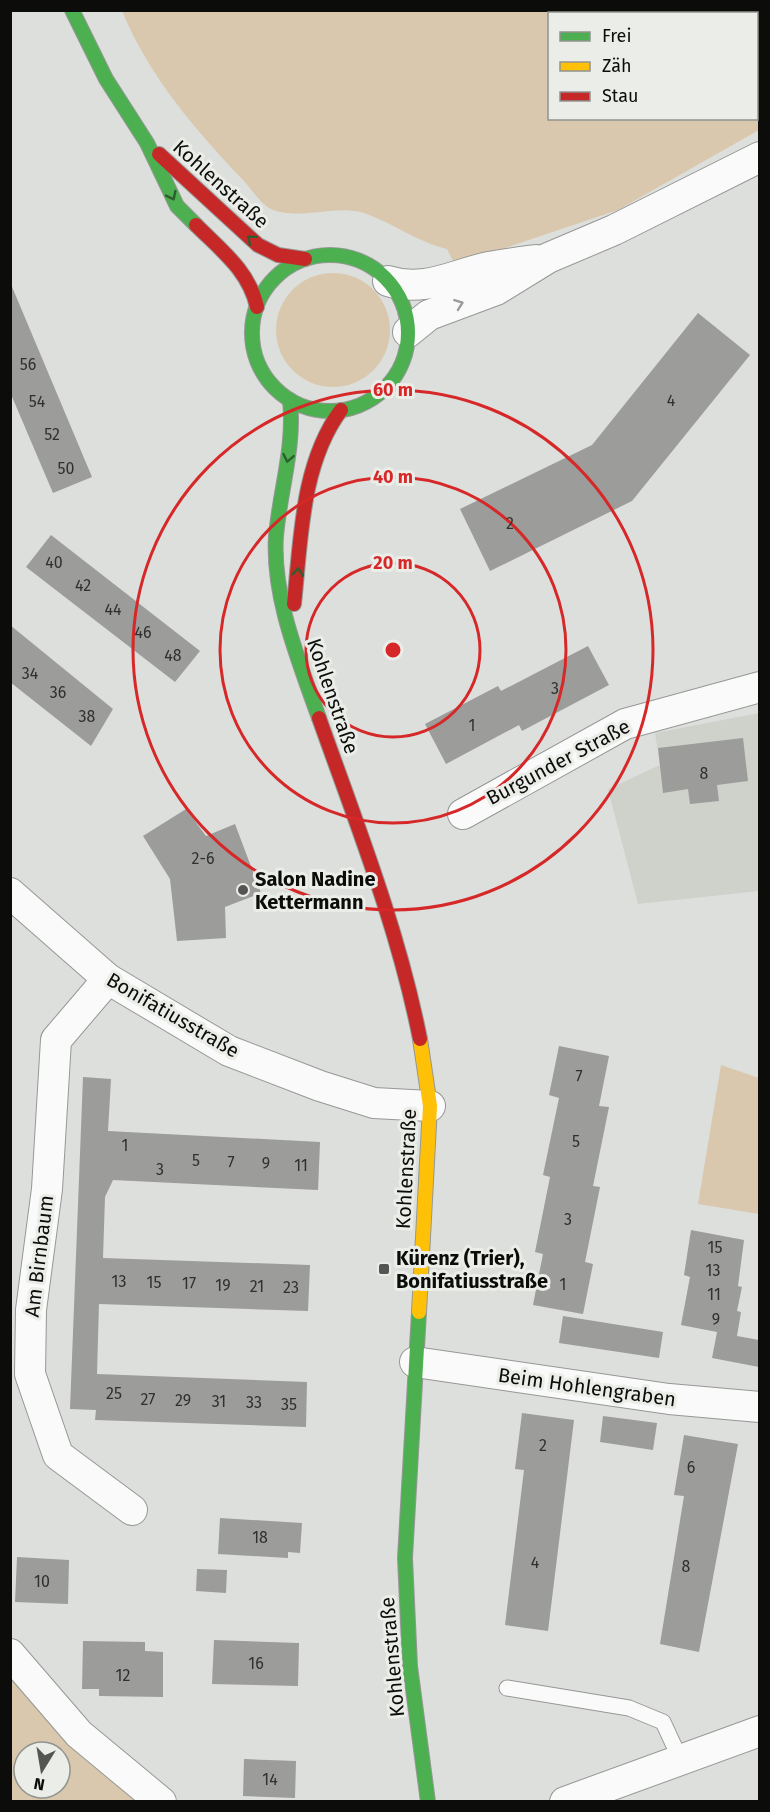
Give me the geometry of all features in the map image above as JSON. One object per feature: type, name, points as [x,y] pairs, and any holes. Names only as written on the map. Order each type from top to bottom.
[{"type":"main road","name":"Kohlenstraße","points":[[72,10],[106,79],[147,143],[177,206],[244,273],[253,289],[256,307],[252,329],[256,359],[272,385],[290,400],[311,409],[341,410],[363,404],[387,387],[403,362],[408,332],[403,305],[388,281],[371,267],[350,258],[327,255],[304,259],[278,255],[258,245],[147,143]]},
{"type":"main road","name":"Kohlenstraße","points":[[256,307],[275,277],[304,259]]},
{"type":"main road","name":"Kohlenstraße","points":[[290,400],[292,436],[278,509],[276,558],[279,582],[291,630],[324,733],[370,857],[398,951],[422,1042],[430,1106],[405,1558],[410,1666],[428,1802]]},
{"type":"main road","name":"Kohlenstraße","points":[[291,630],[305,518],[318,452],[328,425],[341,410]]},
{"type":"street","points":[[408,332],[429,315],[496,291],[548,258],[614,230],[759,157]]},
{"type":"street","points":[[388,281],[409,286],[427,285],[488,267],[548,258]]},
{"type":"street","name":"Burgunder Straße","points":[[462,814],[625,724],[759,687]]},
{"type":"street","name":"Bonifatiusstraße","points":[[10,893],[108,979],[229,1051],[320,1086],[374,1103],[430,1106]]},
{"type":"street","name":"Am Birnbaum","points":[[108,979],[56,1040],[47,1189],[31,1310],[30,1374],[58,1455],[132,1510]]},
{"type":"street","name":"Beim Hohlengraben","points":[[415,1362],[669,1400],[759,1407]]},
{"type":"street","points":[[10,1654],[79,1734],[162,1802]]},
{"type":"street","points":[[566,1802],[759,1731]]},
{"type":"lane","points":[[507,1688],[629,1708],[663,1722],[681,1761]]},
{"type":"shaded area","points":[[122,11],[632,11],[548,12],[548,120],[758,120],[758,12],[705,11],[759,11],[759,130],[618,210],[455,265],[447,249],[425,242],[364,213],[343,210],[284,213],[265,205],[191,122],[160,80],[133,35]]},
{"type":"shaded area","points":[[632,11],[718,11],[716,12]]},
{"type":"shaded area","points":[[333,273],[355,277],[374,289],[386,308],[390,330],[386,352],[374,371],[355,383],[333,387],[311,383],[292,371],[280,352],[276,330],[280,308],[292,289],[311,277]]},
{"type":"shaded area","points":[[759,713],[759,891],[638,904],[608,789],[660,765],[655,733]]},
{"type":"shaded area","points":[[721,1065],[759,1078],[759,1214],[698,1204]]},
{"type":"shaded area","points":[[10,1675],[145,1801],[11,1801]]},
{"type":"building","points":[[10,282],[92,477],[53,493],[10,392]]},
{"type":"building","points":[[698,313],[750,355],[632,501],[490,571],[460,509],[592,445]]},
{"type":"building","points":[[51,535],[200,651],[175,682],[26,567]]},
{"type":"building","points":[[10,625],[113,709],[91,746],[10,682]]},
{"type":"building","points":[[588,646],[609,685],[522,731],[519,725],[446,764],[425,724],[498,686],[501,691]]},
{"type":"building","points":[[743,738],[748,781],[717,785],[719,801],[690,804],[688,789],[663,793],[658,748]]},
{"type":"building","points":[[186,809],[206,836],[235,824],[261,893],[225,907],[226,938],[177,941],[170,879],[143,836]]},
{"type":"building","points":[[559,1046],[609,1056],[599,1106],[609,1107],[593,1186],[600,1187],[585,1262],[593,1264],[583,1314],[533,1305],[543,1254],[535,1252],[550,1177],[543,1175],[559,1098],[549,1095]]},
{"type":"building","points":[[83,1077],[111,1079],[108,1131],[320,1142],[318,1190],[113,1180],[105,1197],[103,1258],[310,1265],[308,1311],[99,1304],[97,1374],[307,1382],[306,1427],[95,1420],[96,1410],[70,1409]]},
{"type":"building","points":[[691,1230],[744,1240],[738,1286],[742,1287],[737,1311],[741,1312],[737,1336],[759,1340],[759,1367],[712,1358],[717,1332],[681,1325],[690,1277],[684,1275]]},
{"type":"building","points":[[563,1316],[663,1332],[659,1358],[559,1343]]},
{"type":"building","points":[[522,1413],[574,1420],[548,1631],[505,1625],[524,1470],[515,1469]]},
{"type":"building","points":[[603,1416],[657,1423],[653,1450],[600,1442]]},
{"type":"building","points":[[684,1435],[738,1444],[699,1652],[660,1644],[684,1496],[674,1495]]},
{"type":"building","points":[[220,1518],[302,1523],[300,1553],[288,1552],[288,1558],[218,1554]]},
{"type":"building","points":[[17,1557],[69,1560],[68,1604],[15,1602]]},
{"type":"building","points":[[197,1569],[227,1570],[226,1593],[196,1591]]},
{"type":"building","points":[[214,1640],[299,1643],[298,1686],[212,1684]]},
{"type":"building","points":[[83,1641],[145,1642],[145,1651],[163,1652],[163,1697],[99,1696],[99,1689],[82,1689]]},
{"type":"building","points":[[244,1759],[296,1761],[295,1798],[243,1796]]},
{"type":"traffic: fast","points":[[72,10],[106,79],[147,143],[177,206],[196,225]]},
{"type":"traffic: fast","points":[[330,255],[345,256],[360,261],[385,278],[402,303],[407,318],[408,333],[407,348],[402,363],[385,388],[360,405],[345,410],[330,411],[315,410],[300,405],[275,388],[258,363],[253,348],[252,333],[253,318],[258,303],[275,278],[300,261],[315,256],[330,255]]},
{"type":"traffic: fast","points":[[290,400],[290,435],[276,536],[278,582],[288,628],[319,718]]},
{"type":"traffic: fast","points":[[419,1312],[405,1558],[410,1666],[428,1802]]},
{"type":"traffic: slow","points":[[419,1312],[430,1106],[420,1039]]},
{"type":"traffic: jam","points":[[159,154],[258,245],[278,255],[305,259]]},
{"type":"traffic: jam","points":[[196,225],[241,272],[257,307]]},
{"type":"traffic: jam","points":[[294,604],[301,529],[310,478],[328,431],[341,410]]},
{"type":"traffic: jam","points":[[319,718],[388,917],[420,1039]]},
{"type":"place","name":"Salon Nadine Kettermann","points":[[243,890]]},
{"type":"place","name":"Kürenz (Trier), Bonifatiusstraße","points":[[384,1269]]}]
